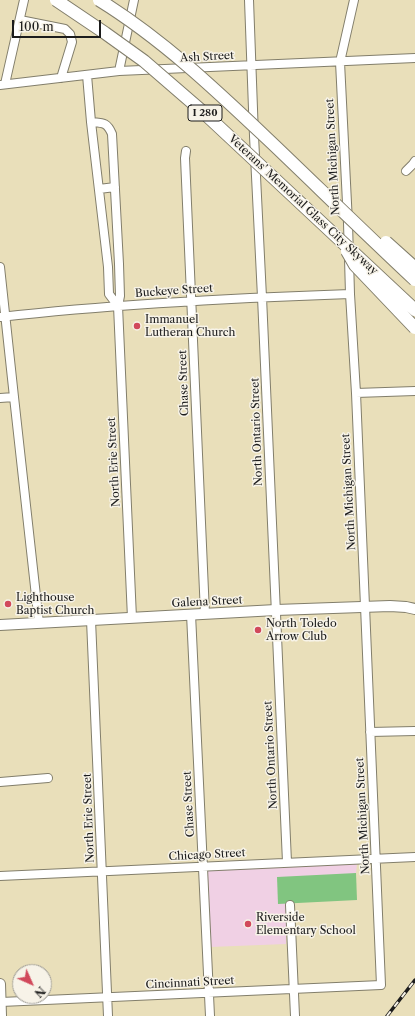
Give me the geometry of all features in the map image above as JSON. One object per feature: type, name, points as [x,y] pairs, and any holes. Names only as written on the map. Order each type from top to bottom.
[{"type":"highway","name":"Veterans' Memorial Glass City Skyway","points":[[56,0],[144,61],[203,112],[415,310]]},
{"type":"highway","name":"Veterans' Memorial Glass City Skyway","points":[[99,0],[157,40],[227,100],[415,280]]},
{"type":"highway","points":[[227,100],[415,268]]},
{"type":"highway","points":[[342,242],[355,265],[415,328]]},
{"type":"main road","name":"Galena Street","points":[[0,625],[276,610],[398,606],[415,609]]},
{"type":"main road","points":[[0,984],[2,1016]]},
{"type":"street","points":[[3,85],[24,0]]},
{"type":"street","points":[[119,72],[134,0]]},
{"type":"street","name":"North Ontario Street","points":[[249,0],[287,862]]},
{"type":"street","name":"North Michigan Street","points":[[354,0],[340,62],[350,294],[356,393],[381,985]]},
{"type":"street","points":[[20,20],[64,29],[70,34],[72,42],[61,78]]},
{"type":"street","points":[[415,58],[415,66]]},
{"type":"street","name":"Ash Street","points":[[3,85],[119,72],[415,58]]},
{"type":"street","name":"North Erie Street","points":[[88,75],[91,122],[108,267],[109,294],[118,306]]},
{"type":"street","name":"North Erie Street","points":[[91,122],[103,123],[109,127],[112,134],[120,296],[118,306],[132,618]]},
{"type":"street","name":"Chase Street","points":[[186,151],[185,158],[204,614]]},
{"type":"street","points":[[406,171],[415,161]]},
{"type":"street","points":[[99,190],[115,187]]},
{"type":"street","points":[[0,267],[3,317],[14,397],[40,623]]},
{"type":"street","name":"Buckeye Street","points":[[3,317],[118,306],[191,301],[350,294]]},
{"type":"street","points":[[356,393],[415,391]]},
{"type":"street","points":[[0,398],[14,397]]},
{"type":"street","name":"Chase Street","points":[[191,614],[210,1016]]},
{"type":"street","name":"North Erie Street","points":[[91,620],[108,1016]]},
{"type":"street","points":[[370,732],[415,731]]},
{"type":"street","points":[[0,782],[48,778]]},
{"type":"street","name":"Chicago Street","points":[[0,876],[102,870],[161,869],[415,857]]},
{"type":"street","points":[[290,905],[295,1016]]},
{"type":"street","name":"Cincinnati Street","points":[[1,1002],[381,985]]},
{"type":"shaded area","name":"Riverside Elementary School","points":[[357,864],[356,873],[286,904],[286,944],[210,947],[207,870]]},
{"type":"green space","points":[[356,873],[357,900],[278,904],[277,877]]},
{"type":"railway","points":[[387,1016],[415,980]]},
{"type":"place","name":"Immanuel Lutheran Church","points":[[137,326]]},
{"type":"place","name":"Lighthouse Baptist Church","points":[[8,604]]},
{"type":"place","name":"North Toledo Arrow Club","points":[[258,630]]},
{"type":"place","name":"Riverside Elementary School","points":[[248,924]]}]
